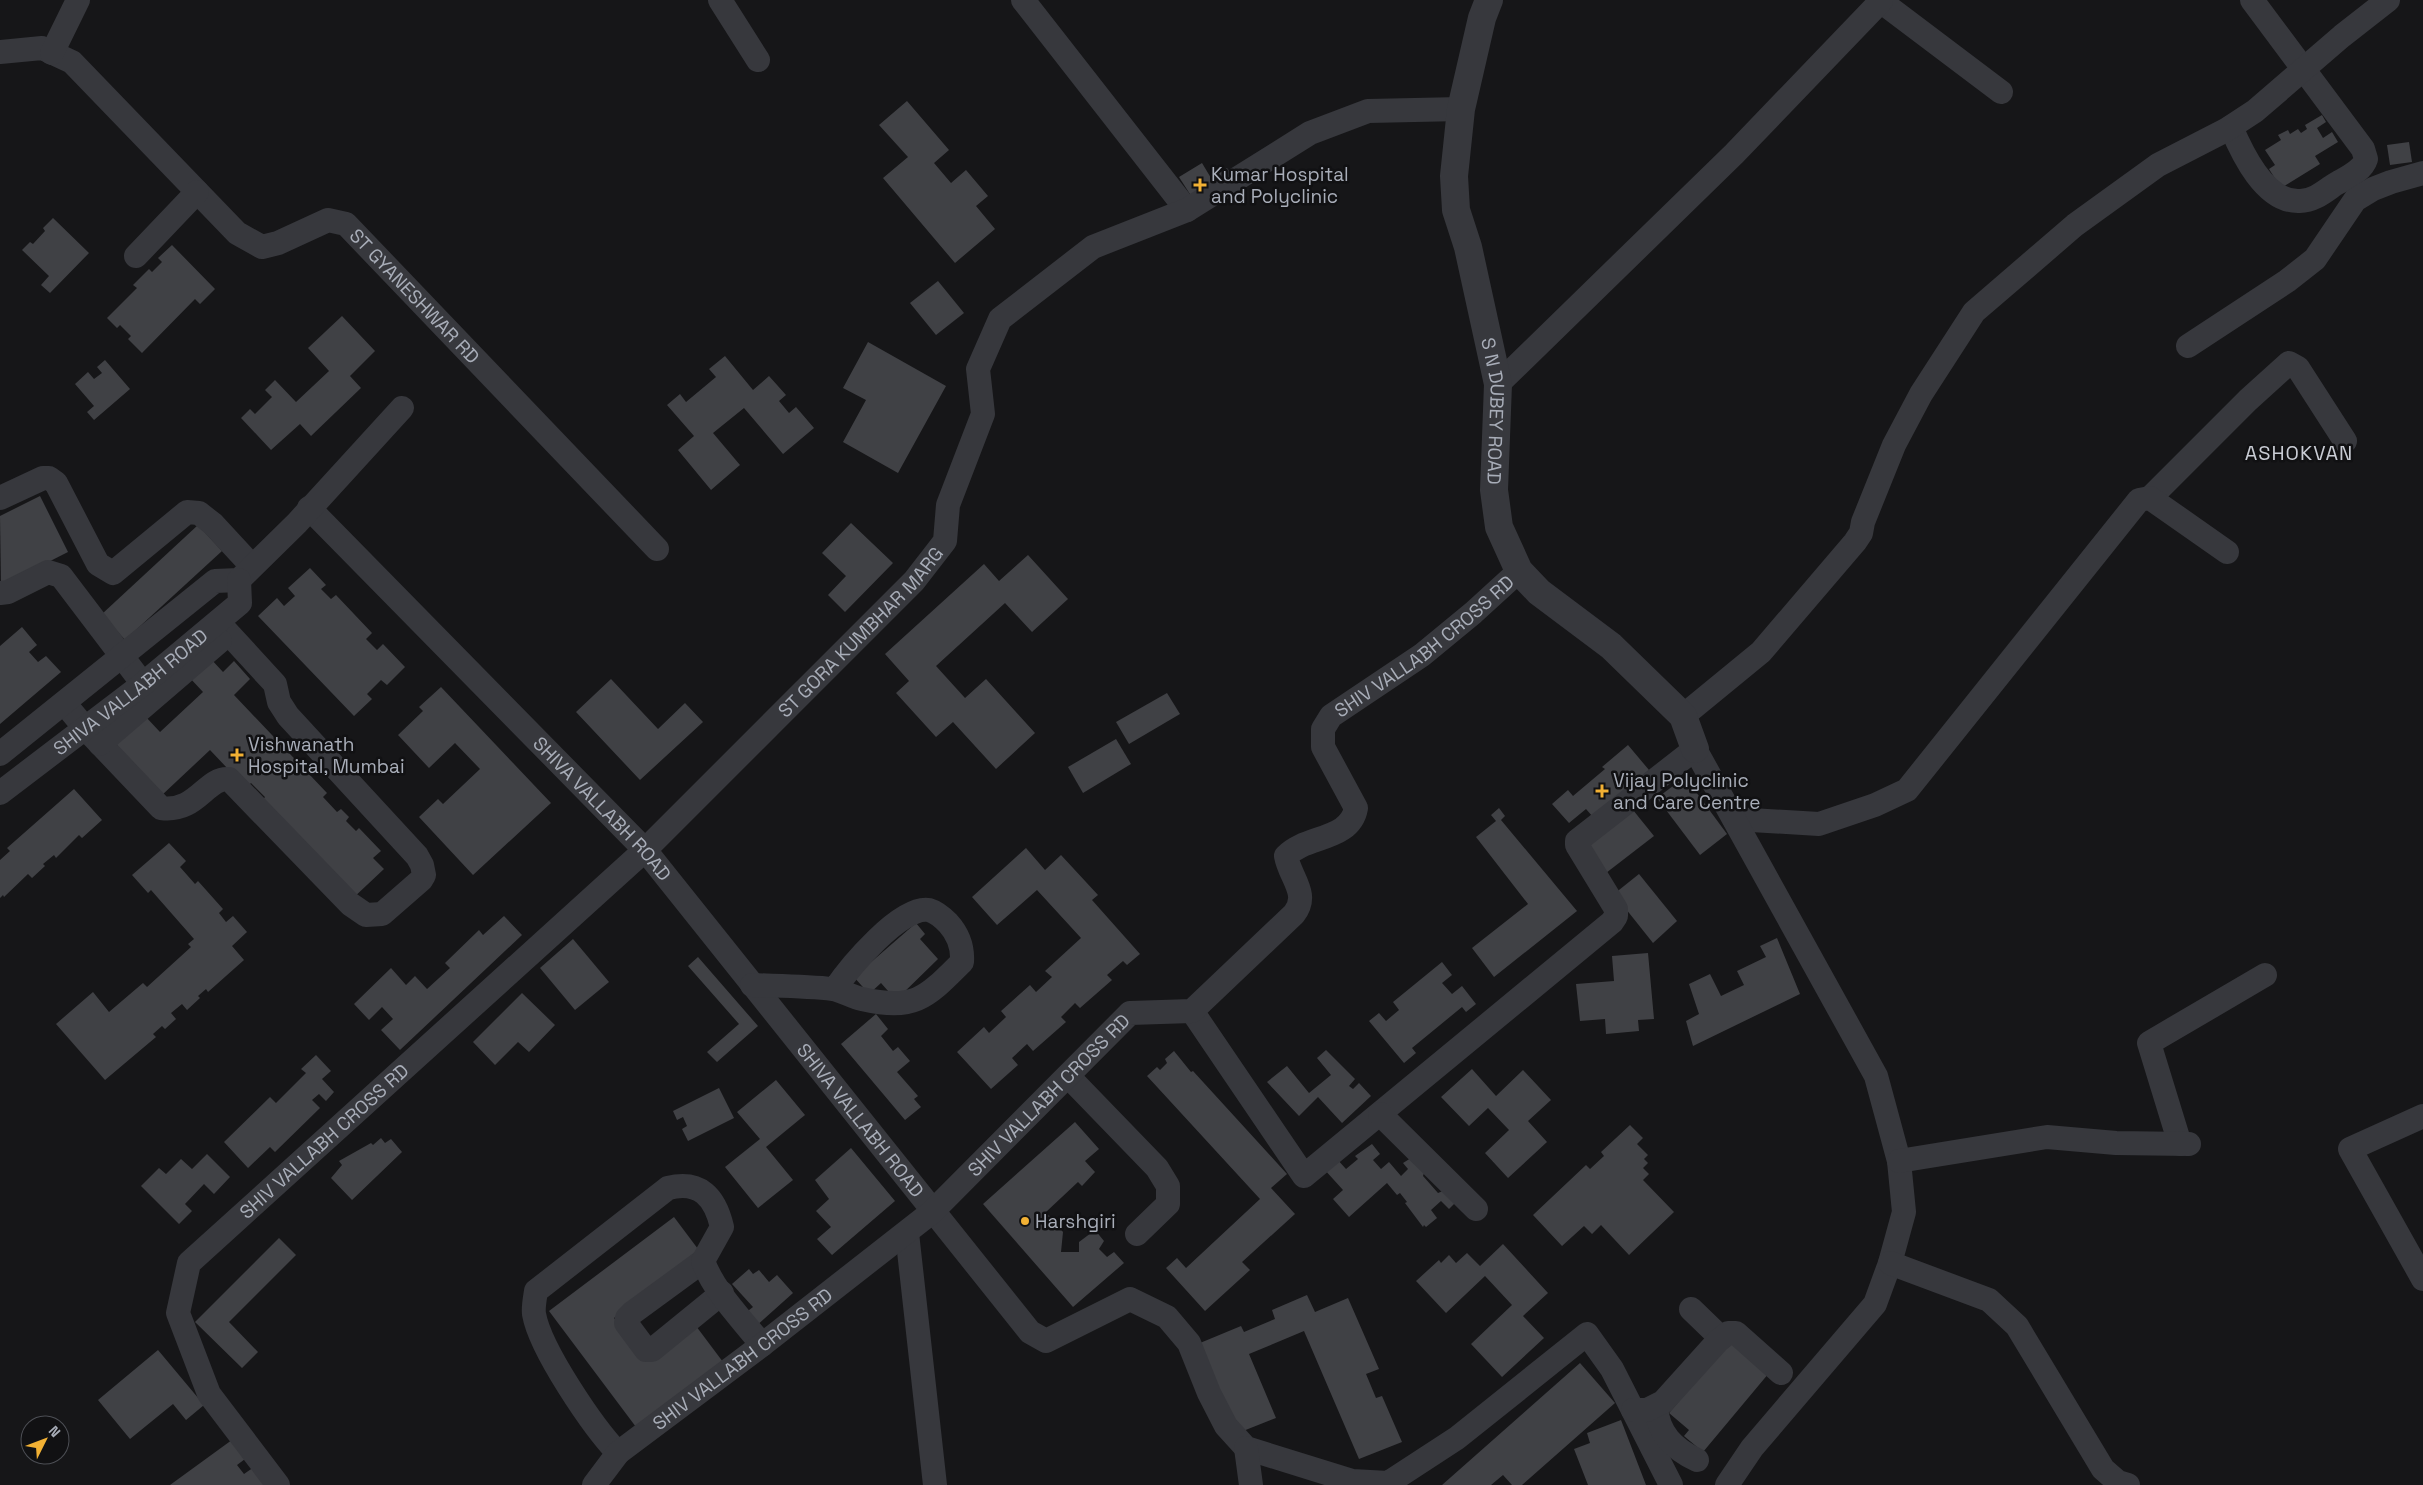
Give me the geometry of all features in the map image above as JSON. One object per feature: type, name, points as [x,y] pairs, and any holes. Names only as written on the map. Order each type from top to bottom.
[{"type":"street","points":[[720,0],[758,60]]},
{"type":"street","points":[[1023,0],[1187,210]]},
{"type":"street","name":"S N DUBEY ROAD","points":[[1490,0],[1482,18],[1461,109],[1454,176],[1456,210],[1468,247],[1498,384],[1494,490],[1499,528],[1519,571],[1539,592],[1611,646],[1683,716],[1695,748]]},
{"type":"street","points":[[2231,127],[2253,170],[2266,186],[2289,200],[2313,199],[2362,167],[2366,159],[2363,150],[2252,0]]},
{"type":"street","points":[[1683,716],[1761,652],[1855,542],[1861,533],[1863,522],[1903,428],[1921,394],[1974,312],[2075,225],[2158,164],[2231,127],[2255,111],[2335,42],[2388,0]]},
{"type":"street","points":[[52,52],[80,1]]},
{"type":"street","points":[[1498,384],[1734,154],[1880,1],[2001,92]]},
{"type":"street","name":"ST GYANESHWAR RD","points":[[0,52],[42,48],[72,62],[237,233],[262,247],[278,243],[328,220],[346,224],[658,549]]},
{"type":"street","name":"ST GORA KUMBHAR MARG","points":[[645,850],[914,580],[944,541],[948,504],[983,414],[978,370],[1000,319],[1093,247],[1187,210],[1310,133],[1368,111],[1461,109]]},
{"type":"street","points":[[2188,346],[2287,281],[2315,259],[2355,200],[2379,186],[2423,173]]},
{"type":"street","points":[[136,256],[198,192]]},
{"type":"street","points":[[1734,819],[1819,824],[1875,805],[1907,790],[2139,500],[2150,498],[2248,400],[2289,363],[2298,368],[2345,442]]},
{"type":"street","points":[[0,498],[43,478],[49,478],[56,483],[98,564],[113,573],[187,512],[199,513],[213,524],[246,573],[297,523],[402,408]]},
{"type":"street","points":[[2150,498],[2227,552]]},
{"type":"street","name":"SHIVA VALLABH ROAD","points":[[310,508],[645,850],[932,1212],[1030,1332],[1046,1340],[1130,1299],[1167,1317],[1188,1343],[1208,1393],[1226,1426],[1246,1448]]},
{"type":"street","name":"SHIV VALLABH CROSS RD","points":[[594,1485],[618,1452],[762,1345],[932,1212],[1130,1013],[1192,1011],[1301,906],[1302,898],[1286,856],[1293,848],[1346,828],[1354,817],[1356,808],[1323,747],[1323,729],[1331,716],[1422,655],[1473,613],[1519,571]]},
{"type":"street","points":[[0,593],[8,592],[48,572],[62,576],[143,684]]},
{"type":"street","name":"SHIVA VALLABH ROAD","points":[[0,754],[65,704],[214,582],[246,573],[240,603],[223,628],[143,684],[92,736],[54,752],[0,793]]},
{"type":"street","points":[[65,704],[92,736],[161,808],[174,810],[185,806],[216,782],[224,778],[229,779],[350,904],[366,915],[382,914],[421,880],[424,875],[422,865],[401,838],[288,716],[279,702],[275,684],[223,628],[92,736]]},
{"type":"street","points":[[34,728],[54,752]]},
{"type":"street","points":[[1192,1011],[1304,1176],[1612,922],[1616,916],[1616,909],[1577,845],[1577,841],[1695,748],[1876,1076],[1899,1161],[1904,1212],[1890,1262],[1875,1304],[1752,1448],[1728,1485]]},
{"type":"street","name":"SHIV VALLABH CROSS RD","points":[[278,1485],[209,1394],[178,1313],[189,1262],[645,850]]},
{"type":"street","points":[[752,985],[835,989],[861,999],[896,1004],[916,1001],[940,984],[962,962],[960,942],[949,924],[939,915],[930,910],[919,910],[888,931],[864,951],[846,971],[835,989]]},
{"type":"street","points":[[1899,1161],[2047,1137],[2116,1143],[2184,1144],[2149,1043],[2265,976]]},
{"type":"street","points":[[1068,1076],[1157,1168],[1168,1186],[1168,1204],[1138,1234]]},
{"type":"street","points":[[1380,1114],[1476,1209]]},
{"type":"street","points":[[2423,1116],[2350,1149],[2423,1279]]},
{"type":"street","points":[[618,1452],[607,1441],[570,1388],[542,1336],[534,1314],[536,1291],[668,1188],[680,1186],[696,1187],[708,1197],[718,1213],[722,1227],[702,1261],[632,1312],[627,1318],[626,1323],[646,1350],[652,1350],[722,1293]]},
{"type":"street","points":[[907,1233],[935,1485]]},
{"type":"street","points":[[702,1261],[707,1272],[722,1293],[762,1345]]},
{"type":"street","points":[[1890,1262],[1989,1300],[2017,1326],[2104,1469],[2118,1482],[2128,1485]]},
{"type":"street","points":[[1691,1309],[1721,1338]]},
{"type":"street","points":[[1644,1409],[1663,1402],[1721,1338],[1728,1333],[1736,1333],[1781,1373]]},
{"type":"street","points":[[1251,1485],[1246,1448],[1352,1481],[1388,1483],[1457,1438],[1587,1334],[1644,1409],[1657,1418],[1669,1442],[1697,1460]]},
{"type":"street","points":[[1644,1409],[1671,1485]]},
{"type":"building","points":[[907,101],[949,150],[934,163],[951,183],[966,170],[988,196],[976,206],[995,229],[955,263],[883,178],[908,157],[879,125]]},
{"type":"building","points":[[2322,115],[2326,122],[2317,128],[2323,138],[2332,132],[2338,142],[2315,156],[2320,164],[2281,188],[2269,169],[2275,165],[2265,150],[2281,140],[2278,135],[2288,130],[2290,134],[2298,129],[2301,133],[2307,129],[2305,125]]},
{"type":"building","points":[[2409,142],[2412,162],[2390,165],[2387,145]]},
{"type":"building","points":[[1202,163],[1211,178],[1227,168],[1234,178],[1195,202],[1179,177]]},
{"type":"building","points":[[53,218],[89,253],[50,293],[41,285],[49,276],[22,250],[30,242],[33,244],[45,231],[43,228]]},
{"type":"building","points":[[172,245],[215,289],[200,304],[195,299],[142,353],[128,339],[131,336],[120,325],[117,328],[107,318],[137,288],[133,285],[149,269],[152,272],[162,262],[158,258]]},
{"type":"building","points":[[938,281],[964,313],[936,335],[910,303]]},
{"type":"building","points":[[342,316],[375,351],[350,376],[361,388],[311,436],[300,424],[271,450],[241,418],[250,409],[255,414],[272,397],[265,390],[275,380],[296,402],[329,371],[308,348]]},
{"type":"building","points":[[868,342],[946,386],[898,473],[843,442],[866,400],[843,388]]},
{"type":"building","points":[[725,356],[753,390],[769,376],[786,395],[779,401],[789,413],[796,407],[814,428],[783,454],[744,408],[713,433],[740,465],[711,490],[678,450],[694,436],[667,405],[680,394],[686,402],[716,377],[709,369]]},
{"type":"building","points":[[105,360],[130,389],[94,420],[87,412],[94,406],[75,384],[88,372],[94,379],[102,373],[97,367]]},
{"type":"building","points":[[40,496],[68,552],[1,586],[0,516]]},
{"type":"building","points":[[851,523],[893,563],[845,612],[828,595],[846,576],[822,553]]},
{"type":"building","points":[[198,525],[222,551],[125,640],[102,614]]},
{"type":"building","points":[[1028,555],[1068,599],[1032,632],[1005,603],[936,666],[965,698],[986,679],[1035,733],[996,769],[953,722],[936,737],[896,693],[909,681],[885,654],[984,564],[999,581]]},
{"type":"building","points":[[310,568],[326,585],[321,589],[331,599],[336,595],[372,633],[366,639],[377,650],[383,644],[405,667],[387,685],[381,680],[367,694],[372,699],[354,716],[258,616],[277,598],[284,606],[295,596],[288,588]]},
{"type":"building","points":[[22,627],[37,645],[29,652],[38,662],[46,656],[61,672],[0,724],[0,646]]},
{"type":"building","points":[[210,658],[223,672],[234,661],[250,679],[234,695],[327,793],[323,797],[337,812],[341,809],[349,817],[346,821],[356,831],[359,828],[381,851],[373,858],[384,869],[351,900],[260,803],[265,797],[251,783],[246,788],[210,750],[161,796],[114,746],[145,716],[160,732],[203,692],[189,677]]},
{"type":"building","points":[[611,679],[658,729],[685,703],[703,722],[640,780],[576,712]]},
{"type":"building","points":[[441,687],[551,803],[473,875],[419,817],[438,799],[443,804],[480,769],[455,743],[429,768],[398,735],[423,711],[419,707]]},
{"type":"building","points":[[1167,693],[1180,714],[1129,744],[1116,722]]},
{"type":"building","points":[[1116,739],[1131,764],[1083,793],[1068,767]]},
{"type":"building","points":[[1628,745],[1649,770],[1593,817],[1586,809],[1569,823],[1552,804],[1568,790],[1573,796],[1605,769],[1602,767]]},
{"type":"building","points":[[1685,777],[1727,834],[1700,855],[1657,798]]},
{"type":"building","points":[[74,789],[102,820],[82,838],[79,835],[56,858],[54,855],[43,864],[45,866],[32,878],[28,874],[4,897],[3,895],[0,898],[0,860],[10,851],[7,848]]},
{"type":"building","points":[[1499,808],[1505,816],[1501,820],[1577,911],[1494,977],[1472,948],[1528,904],[1476,837],[1496,821],[1491,815]]},
{"type":"building","points":[[1633,810],[1654,836],[1606,873],[1586,848]]},
{"type":"building","points":[[169,843],[186,861],[180,867],[195,884],[198,881],[223,909],[219,913],[226,922],[233,916],[247,932],[232,946],[244,960],[208,992],[206,989],[198,996],[200,998],[187,1010],[182,1004],[171,1013],[176,1019],[165,1029],[162,1026],[153,1034],[156,1037],[105,1080],[56,1024],[93,992],[109,1012],[143,983],[147,987],[191,947],[188,944],[194,939],[151,890],[148,893],[132,875]]},
{"type":"building","points":[[1026,848],[1045,870],[1061,855],[1098,895],[1092,900],[1140,954],[1127,965],[1123,961],[1107,975],[1112,980],[1080,1008],[1075,1003],[1061,1017],[1066,1022],[1033,1051],[1027,1044],[1012,1058],[1018,1065],[991,1089],[957,1052],[984,1027],[989,1033],[1006,1017],[1001,1011],[1030,985],[1036,992],[1052,977],[1045,971],[1081,938],[1037,890],[997,925],[972,897]]},
{"type":"building","points":[[1639,874],[1677,921],[1653,943],[1614,894]]},
{"type":"building","points":[[504,916],[522,935],[400,1050],[381,1030],[393,1019],[382,1007],[369,1020],[354,1004],[391,968],[406,985],[415,976],[427,989],[450,968],[445,963],[479,930],[483,935]]},
{"type":"building","points":[[916,923],[925,934],[920,939],[938,959],[896,1000],[881,983],[869,994],[854,977]]},
{"type":"building","points":[[1777,938],[1800,994],[1693,1046],[1686,1021],[1699,1014],[1689,984],[1710,974],[1721,996],[1744,985],[1737,971],[1766,957],[1760,946]]},
{"type":"building","points":[[573,939],[609,982],[575,1010],[540,968]]},
{"type":"building","points":[[1648,953],[1654,1019],[1638,1020],[1639,1031],[1606,1034],[1605,1019],[1580,1021],[1576,984],[1614,981],[1612,956]]},
{"type":"building","points":[[698,957],[758,1026],[717,1062],[707,1052],[739,1024],[688,966]]},
{"type":"building","points":[[1442,962],[1452,975],[1442,983],[1452,994],[1462,986],[1476,1004],[1466,1012],[1462,1007],[1412,1048],[1416,1053],[1404,1063],[1369,1021],[1379,1013],[1386,1021],[1399,1010],[1393,1002]]},
{"type":"building","points":[[522,993],[555,1025],[529,1052],[518,1042],[495,1065],[473,1042]]},
{"type":"building","points":[[876,1014],[888,1029],[881,1036],[893,1051],[898,1047],[910,1061],[897,1072],[918,1096],[914,1099],[921,1107],[905,1120],[841,1044]]},
{"type":"building","points":[[1326,1050],[1355,1079],[1349,1086],[1353,1089],[1359,1083],[1371,1096],[1342,1123],[1318,1097],[1299,1116],[1267,1082],[1287,1066],[1309,1093],[1331,1075],[1317,1058]]},
{"type":"building","points":[[1174,1051],[1191,1072],[1193,1071],[1287,1174],[1271,1188],[1295,1214],[1242,1262],[1250,1270],[1205,1311],[1166,1268],[1177,1258],[1186,1268],[1260,1199],[1147,1076],[1157,1067],[1160,1070],[1167,1063],[1165,1059]]},
{"type":"building","points":[[316,1055],[331,1071],[322,1079],[334,1092],[326,1101],[319,1094],[312,1100],[320,1108],[275,1152],[270,1147],[248,1168],[224,1142],[270,1097],[276,1103],[306,1073],[301,1069]]},
{"type":"building","points":[[1472,1069],[1496,1096],[1523,1070],[1551,1100],[1528,1121],[1547,1142],[1508,1178],[1485,1153],[1509,1130],[1488,1108],[1469,1126],[1441,1097]]},
{"type":"building","points":[[776,1080],[805,1115],[766,1147],[793,1180],[758,1208],[725,1167],[760,1139],[737,1112]]},
{"type":"building","points":[[719,1088],[734,1118],[688,1141],[682,1129],[687,1126],[683,1117],[677,1120],[673,1111]]},
{"type":"building","name":"Harshgiri","points":[[1075,1122],[1099,1149],[1085,1161],[1095,1172],[1082,1186],[1078,1182],[1046,1212],[1063,1232],[1061,1252],[1079,1252],[1079,1242],[1095,1230],[1104,1241],[1099,1249],[1107,1257],[1114,1252],[1124,1263],[1073,1307],[983,1204]]},
{"type":"building","points":[[1630,1125],[1643,1138],[1637,1144],[1648,1155],[1644,1159],[1648,1163],[1643,1168],[1649,1174],[1643,1180],[1674,1212],[1629,1255],[1601,1225],[1592,1234],[1584,1226],[1562,1246],[1533,1215],[1586,1165],[1590,1169],[1604,1156],[1601,1152]]},
{"type":"building","points":[[381,1138],[385,1143],[391,1139],[402,1152],[352,1200],[331,1178],[342,1165],[339,1161],[371,1143],[373,1145]]},
{"type":"building","points":[[1372,1144],[1380,1154],[1373,1160],[1381,1169],[1389,1162],[1401,1176],[1408,1169],[1403,1163],[1411,1158],[1425,1170],[1423,1176],[1438,1193],[1445,1190],[1457,1201],[1449,1209],[1441,1201],[1431,1210],[1437,1218],[1426,1227],[1424,1225],[1423,1227],[1400,1193],[1397,1195],[1387,1183],[1349,1217],[1333,1199],[1343,1190],[1324,1169],[1336,1158],[1346,1169],[1358,1159],[1355,1156]]},
{"type":"building","points":[[851,1148],[895,1201],[832,1255],[817,1239],[831,1227],[816,1211],[829,1199],[815,1180]]},
{"type":"building","points":[[207,1154],[230,1177],[214,1194],[204,1184],[185,1204],[192,1211],[179,1224],[141,1186],[159,1168],[166,1174],[181,1159],[192,1169]]},
{"type":"building","points":[[674,1217],[701,1253],[614,1318],[644,1359],[693,1322],[723,1362],[636,1427],[549,1311]]},
{"type":"building","points":[[279,1238],[296,1255],[229,1322],[258,1352],[242,1368],[195,1322]]},
{"type":"building","points":[[1503,1244],[1548,1293],[1523,1316],[1544,1338],[1502,1377],[1471,1344],[1512,1305],[1485,1276],[1446,1313],[1416,1281],[1439,1260],[1441,1263],[1449,1255],[1456,1263],[1467,1253],[1480,1266]]},
{"type":"building","points":[[749,1269],[753,1274],[759,1270],[769,1282],[777,1275],[793,1293],[755,1327],[744,1314],[753,1307],[732,1284]]},
{"type":"building","points":[[1307,1295],[1315,1312],[1348,1298],[1379,1369],[1366,1374],[1376,1398],[1382,1396],[1402,1442],[1359,1459],[1304,1331],[1249,1354],[1276,1418],[1238,1433],[1200,1343],[1241,1326],[1244,1332],[1275,1319],[1272,1310]]},
{"type":"building","points":[[1730,1341],[1769,1373],[1703,1452],[1684,1436],[1689,1430],[1669,1413]]},
{"type":"building","points":[[158,1350],[204,1405],[186,1420],[173,1404],[130,1439],[98,1400]]},
{"type":"building","points":[[1580,1363],[1615,1403],[1522,1485],[1512,1485],[1503,1475],[1491,1485],[1442,1485]]},
{"type":"building","points":[[1621,1420],[1646,1485],[1588,1485],[1574,1449],[1590,1443],[1587,1433]]},
{"type":"building","points":[[236,1437],[249,1456],[237,1465],[244,1474],[254,1467],[267,1485],[170,1485]]},
{"type":"place","name":"Kumar Hospital and Polyclinic","points":[[1200,185]]},
{"type":"place","name":"Vishwanath Hospital, Mumbai","points":[[237,755]]},
{"type":"place","name":"Vijay Polyclinic and Care Centre","points":[[1602,791]]},
{"type":"place","name":"Harshgiri","points":[[1025,1221]]},
{"type":"district","name":"ASHOKVAN","points":[[2299,453]]}]
